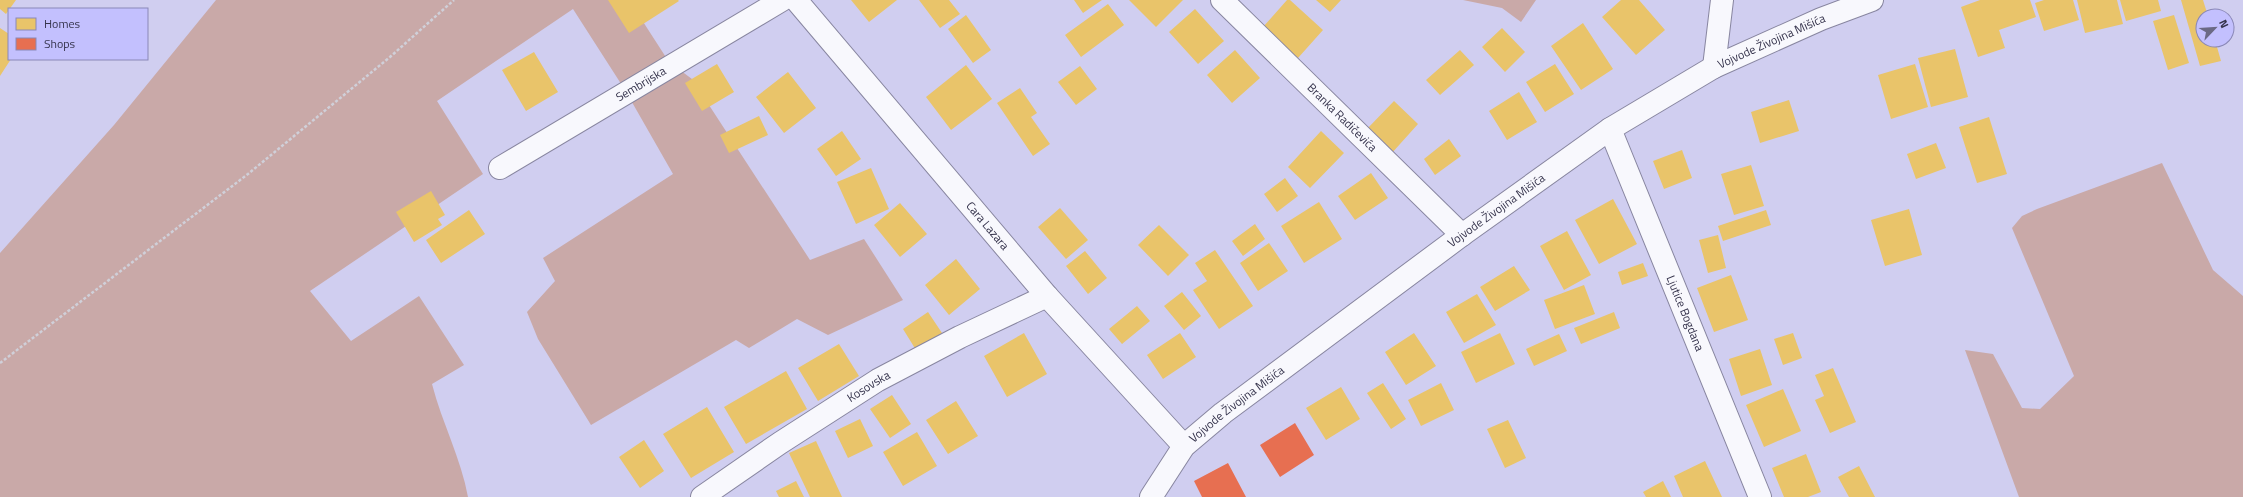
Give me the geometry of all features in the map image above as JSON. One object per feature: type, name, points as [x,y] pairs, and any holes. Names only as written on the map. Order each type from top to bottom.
[{"type":"street","name":"Sembrijska","points":[[500,168],[782,0]]},
{"type":"street","name":"Cara Lazara","points":[[796,0],[1047,296],[1184,446]]},
{"type":"street","name":"Branka Radičevića","points":[[1222,0],[1462,234]]},
{"type":"street","points":[[1714,67],[1722,0]]},
{"type":"street","name":"Vojvode Živojina Mišića","points":[[1159,491],[1184,446],[1223,413],[1462,234],[1610,129],[1714,67],[1821,19],[1872,0]]},
{"type":"street","name":"Ljutice Bogdana","points":[[1610,129],[1760,497]]},
{"type":"street","name":"Kosovska","points":[[702,497],[780,443],[878,380],[960,337],[1047,296]]},
{"type":"path","points":[[0,363],[248,174],[390,57],[454,0]]},
{"type":"shaded area","points":[[216,0],[629,0],[669,62],[692,79],[810,260],[864,239],[903,300],[828,335],[797,319],[749,348],[736,340],[591,425],[538,339],[527,312],[555,281],[543,258],[673,174],[625,90],[573,9],[437,101],[483,174],[310,291],[351,341],[419,296],[464,365],[432,384],[461,468],[468,497],[0,497],[0,253],[114,125]]},
{"type":"shaded area","points":[[1463,0],[1536,0],[1521,22],[1502,8]]},
{"type":"shaded area","points":[[2162,163],[2213,270],[2243,296],[2243,497],[2019,497],[1965,350],[1993,354],[2022,408],[2040,409],[2074,376],[2012,228],[2022,216],[2037,209]]},
{"type":"building: Homes","points":[[0,0],[16,0],[10,8],[8,8],[6,14],[0,9]]},
{"type":"building: Homes","points":[[608,0],[678,0],[679,1],[629,33]]},
{"type":"building: Homes","points":[[851,0],[897,0],[869,22]]},
{"type":"building: Homes","points":[[919,0],[949,0],[960,14],[940,28]]},
{"type":"building: Homes","points":[[1074,0],[1102,0],[1083,13]]},
{"type":"building: Homes","points":[[1129,0],[1183,0],[1156,27]]},
{"type":"building: Homes","points":[[1287,0],[1290,0],[1323,30],[1298,58],[1263,27]]},
{"type":"building: Homes","points":[[1316,0],[1341,0],[1330,12]]},
{"type":"building: Homes","points":[[1621,0],[1639,0],[1665,30],[1636,55],[1602,17]]},
{"type":"building: Homes","points":[[1980,0],[2030,0],[2036,17],[1999,30],[2005,48],[1978,57],[1961,7]]},
{"type":"building: Homes","points":[[2044,0],[2073,0],[2079,20],[2044,31],[2035,3]]},
{"type":"building: Homes","points":[[2077,0],[2117,0],[2123,24],[2085,33]]},
{"type":"building: Homes","points":[[2120,0],[2158,0],[2161,11],[2126,21]]},
{"type":"building: Homes","points":[[2181,0],[2203,0],[2206,8],[2195,8],[2195,48],[2217,48],[2221,61],[2200,66]]},
{"type":"building: Homes","points":[[1108,4],[1124,25],[1081,57],[1065,35]]},
{"type":"building: Homes","points":[[1195,9],[1224,41],[1198,64],[1169,32]]},
{"type":"building: Homes","points":[[966,15],[991,50],[973,63],[948,29]]},
{"type":"building: Homes","points":[[2174,15],[2189,63],[2168,70],[2153,21]]},
{"type":"building: Homes","points":[[1583,23],[1613,69],[1581,90],[1551,46]]},
{"type":"building: Homes","points":[[0,28],[8,33],[8,60],[10,60],[0,76]]},
{"type":"building: Homes","points":[[1502,28],[1525,52],[1505,72],[1482,47]]},
{"type":"building: Homes","points":[[1955,49],[1968,97],[1931,107],[1918,58]]},
{"type":"building: Homes","points":[[1235,50],[1260,78],[1232,103],[1207,75]]},
{"type":"building: Homes","points":[[1460,50],[1474,65],[1440,95],[1426,80]]},
{"type":"building: Homes","points":[[534,52],[558,92],[526,111],[502,70]]},
{"type":"building: Homes","points":[[717,64],[734,92],[702,111],[685,83]]},
{"type":"building: Homes","points":[[1555,64],[1574,94],[1545,112],[1526,82]]},
{"type":"building: Homes","points":[[1915,64],[1928,107],[1891,119],[1878,75]]},
{"type":"building: Homes","points":[[966,65],[992,99],[951,130],[926,97]]},
{"type":"building: Homes","points":[[1080,66],[1097,89],[1076,105],[1058,82]]},
{"type":"building: Homes","points":[[788,72],[816,108],[784,133],[756,97]]},
{"type":"building: Homes","points":[[1020,88],[1037,113],[1031,117],[1050,144],[1033,156],[997,103]]},
{"type":"building: Homes","points":[[1519,92],[1537,122],[1507,140],[1489,111]]},
{"type":"building: Homes","points":[[1789,100],[1799,131],[1760,143],[1751,112]]},
{"type":"building: Homes","points":[[1394,101],[1418,124],[1391,154],[1366,130]]},
{"type":"building: Homes","points":[[759,116],[768,135],[729,153],[720,135]]},
{"type":"building: Homes","points":[[1989,117],[2007,174],[1977,183],[1959,127]]},
{"type":"building: Homes","points":[[842,131],[861,159],[836,176],[817,149]]},
{"type":"building: Homes","points":[[1321,131],[1344,153],[1310,188],[1288,167]]},
{"type":"building: Homes","points":[[1449,139],[1461,156],[1435,175],[1424,159]]},
{"type":"building: Homes","points":[[1936,143],[1946,168],[1916,179],[1907,154]]},
{"type":"building: Homes","points":[[1682,150],[1692,178],[1664,189],[1653,161]]},
{"type":"building: Homes","points":[[1751,165],[1764,206],[1734,215],[1721,174]]},
{"type":"building: Homes","points":[[871,168],[889,209],[856,224],[837,182]]},
{"type":"building: Homes","points":[[1371,173],[1388,198],[1355,220],[1338,196]]},
{"type":"building: Homes","points":[[1285,178],[1298,196],[1277,212],[1264,194]]},
{"type":"building: Homes","points":[[431,191],[445,215],[438,219],[442,225],[414,242],[396,212]]},
{"type":"building: Homes","points":[[1613,199],[1637,244],[1599,264],[1575,220]]},
{"type":"building: Homes","points":[[1319,202],[1342,239],[1304,263],[1281,226]]},
{"type":"building: Homes","points":[[900,203],[927,234],[900,257],[874,225]]},
{"type":"building: Homes","points":[[1060,208],[1088,240],[1066,259],[1038,227]]},
{"type":"building: Homes","points":[[1909,209],[1922,255],[1885,266],[1871,220]]},
{"type":"building: Homes","points":[[469,210],[485,234],[441,263],[426,240]]},
{"type":"building: Homes","points":[[1766,210],[1771,225],[1723,241],[1718,226]]},
{"type":"building: Homes","points":[[1255,224],[1265,239],[1243,256],[1232,241]]},
{"type":"building: Homes","points":[[1159,225],[1189,255],[1168,276],[1138,245]]},
{"type":"building: Homes","points":[[1567,231],[1591,275],[1564,290],[1540,246]]},
{"type":"building: Homes","points":[[1718,235],[1726,268],[1708,273],[1699,240]]},
{"type":"building: Homes","points":[[1269,243],[1288,271],[1258,291],[1240,263]]},
{"type":"building: Homes","points":[[1215,250],[1253,306],[1219,329],[1193,290],[1207,281],[1195,263]]},
{"type":"building: Homes","points":[[1085,251],[1107,278],[1088,294],[1066,266]]},
{"type":"building: Homes","points":[[956,259],[980,289],[949,315],[925,285]]},
{"type":"building: Homes","points":[[1643,263],[1648,276],[1622,285],[1618,272]]},
{"type":"building: Homes","points":[[1514,266],[1530,290],[1495,311],[1480,287]]},
{"type":"building: Homes","points":[[1731,275],[1748,320],[1714,332],[1697,288]]},
{"type":"building: Homes","points":[[1584,285],[1595,314],[1555,329],[1544,300]]},
{"type":"building: Homes","points":[[1182,292],[1201,316],[1184,330],[1164,306]]},
{"type":"building: Homes","points":[[1477,294],[1496,325],[1464,343],[1446,312]]},
{"type":"building: Homes","points":[[1137,306],[1150,321],[1122,344],[1109,329]]},
{"type":"building: Homes","points":[[928,312],[942,333],[916,350],[903,329]]},
{"type":"building: Homes","points":[[1614,312],[1620,328],[1581,344],[1574,328]]},
{"type":"building: Homes","points":[[1024,333],[1047,374],[1007,397],[984,356]]},
{"type":"building: Homes","points":[[1180,333],[1196,357],[1163,379],[1147,355]]},
{"type":"building: Homes","points":[[1414,333],[1436,366],[1406,385],[1385,352]]},
{"type":"building: Homes","points":[[1500,333],[1515,364],[1476,383],[1461,352]]},
{"type":"building: Homes","points":[[1793,333],[1802,358],[1783,365],[1774,339]]},
{"type":"building: Homes","points":[[1559,334],[1567,351],[1534,366],[1526,349]]},
{"type":"building: Homes","points":[[839,344],[859,376],[818,401],[798,368]]},
{"type":"building: Homes","points":[[1760,349],[1772,385],[1741,396],[1729,359]]},
{"type":"building: Homes","points":[[1833,368],[1856,422],[1830,433],[1815,400],[1824,396],[1815,375]]},
{"type":"building: Homes","points":[[786,371],[807,409],[746,444],[724,407]]},
{"type":"building: Homes","points":[[1383,383],[1406,419],[1391,429],[1367,393]]},
{"type":"building: Homes","points":[[1441,383],[1454,410],[1421,426],[1408,400]]},
{"type":"building: Homes","points":[[1341,387],[1360,419],[1326,440],[1306,408]]},
{"type":"building: Homes","points":[[1783,389],[1801,431],[1764,447],[1746,405]]},
{"type":"building: Homes","points":[[892,395],[911,424],[890,438],[870,409]]},
{"type":"building: Homes","points":[[956,401],[978,436],[948,454],[926,420]]},
{"type":"building: Homes","points":[[707,407],[734,452],[691,478],[663,434]]},
{"type":"building: Homes","points":[[860,419],[873,446],[848,458],[835,431]]},
{"type":"building: Homes","points":[[1508,420],[1526,458],[1505,468],[1487,429]]},
{"type":"building: Homes","points":[[917,432],[937,466],[903,486],[883,452]]},
{"type":"building: Homes","points":[[644,440],[664,471],[640,488],[619,457]]},
{"type":"building: Homes","points":[[816,441],[842,497],[810,497],[789,453]]},
{"type":"building: Homes","points":[[1806,454],[1821,492],[1808,497],[1784,497],[1772,468]]},
{"type":"building: Homes","points":[[1705,461],[1722,497],[1683,497],[1674,476]]},
{"type":"building: Homes","points":[[1859,466],[1875,497],[1849,497],[1838,477]]},
{"type":"building: Homes","points":[[796,481],[804,497],[779,497],[776,491]]},
{"type":"building: Homes","points":[[1663,481],[1671,497],[1646,497],[1643,492]]},
{"type":"building: Shops","points":[[1295,423],[1314,455],[1280,477],[1260,445]]},
{"type":"building: Shops","points":[[1228,463],[1246,497],[1202,497],[1194,481]]}]
